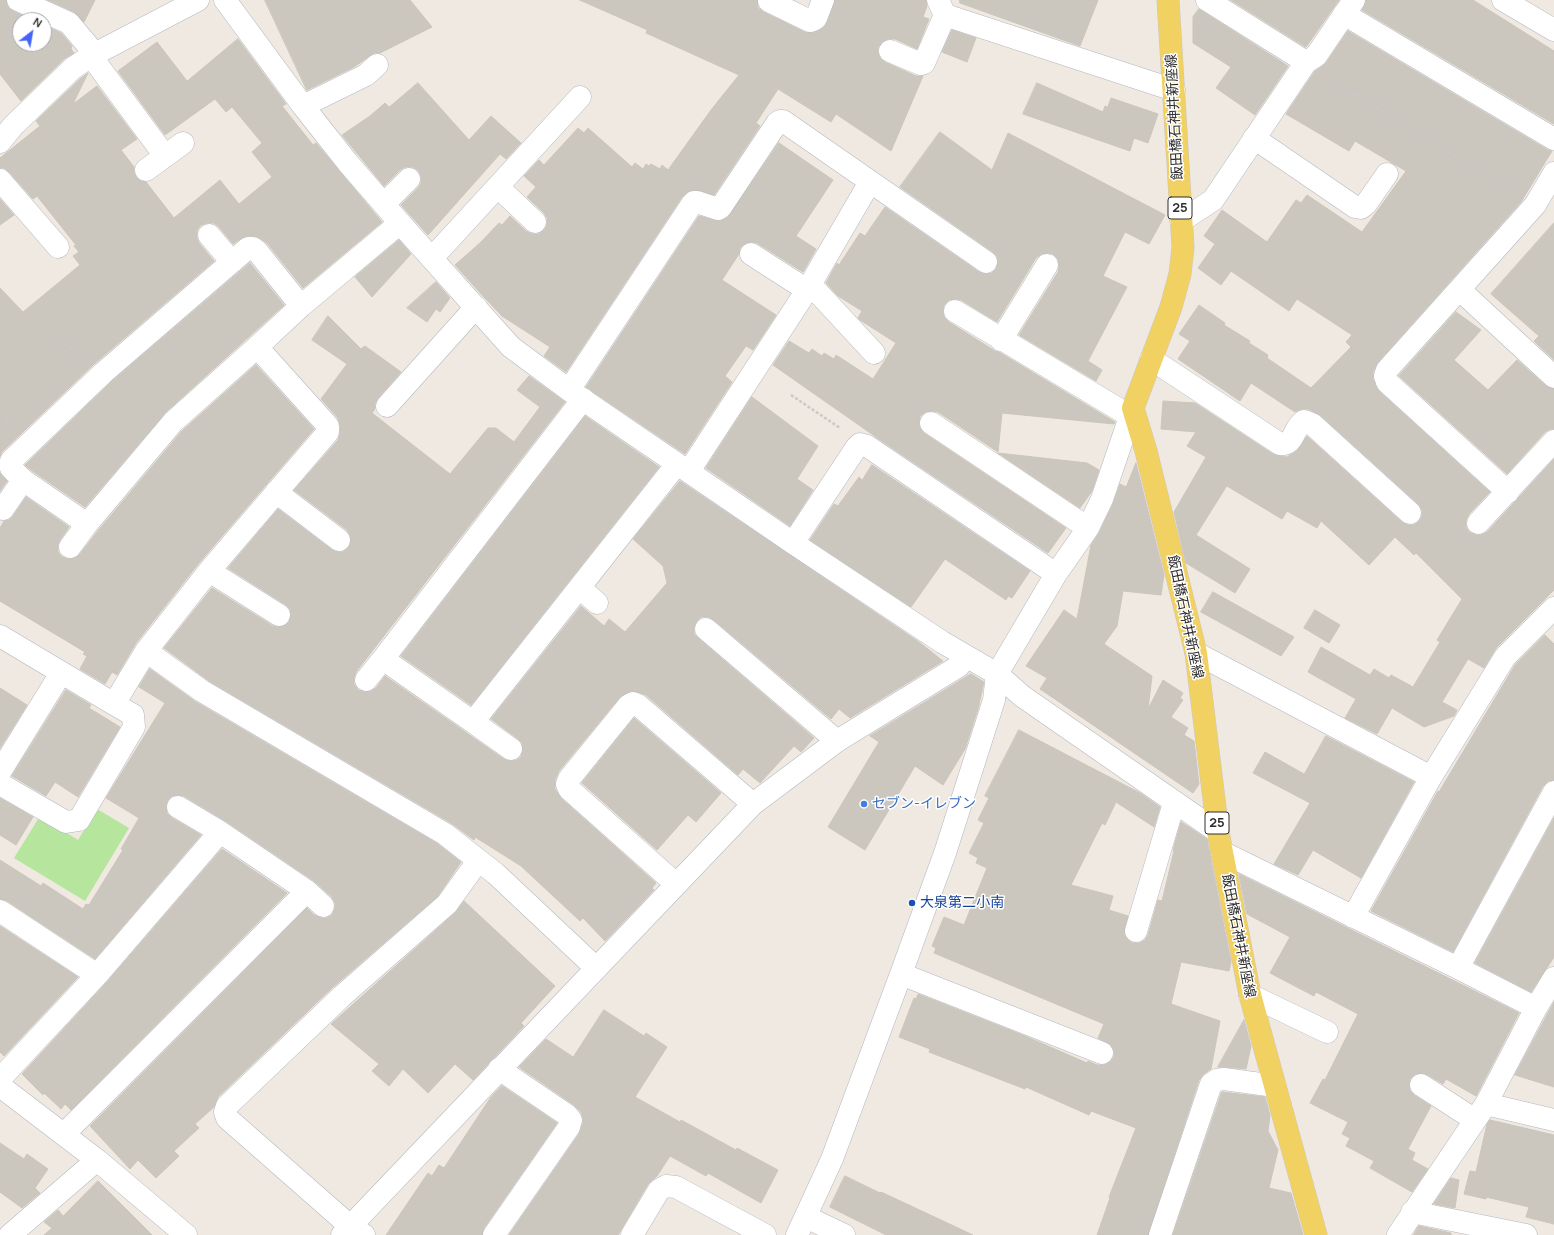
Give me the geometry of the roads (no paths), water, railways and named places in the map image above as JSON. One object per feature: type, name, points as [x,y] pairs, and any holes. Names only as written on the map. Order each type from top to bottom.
[{"type":"main road","name":"飯田橋石神井新座線","points":[[1168,0],[1183,247],[1180,274],[1171,306],[1131,412],[1146,451],[1196,653],[1220,842],[1250,995],[1316,1235]]},
{"type":"street","points":[[18,0],[69,23],[165,156]]},
{"type":"street","points":[[4,129],[72,68],[93,55],[198,0]]},
{"type":"street","points":[[225,0],[302,106],[348,163],[511,347],[576,394],[793,543],[965,657],[997,674],[1022,696],[1174,803],[1220,842],[1352,917],[1458,968],[1536,1008]]},
{"type":"street","points":[[769,1],[810,21],[816,18],[823,0]]},
{"type":"street","points":[[1207,0],[1306,62]]},
{"type":"street","points":[[1503,0],[1554,30]]},
{"type":"street","points":[[890,51],[921,64],[924,63],[941,7],[1174,90]]},
{"type":"street","points":[[1181,221],[1213,200],[1306,62],[1316,56],[1349,7],[1554,139]]},
{"type":"street","points":[[302,106],[366,75],[377,65]]},
{"type":"street","points":[[432,258],[580,97]]},
{"type":"street","points":[[366,680],[383,659],[576,394],[692,204],[697,202],[718,209],[777,123],[783,121],[986,262]]},
{"type":"street","points":[[1254,138],[1355,207],[1361,208],[1366,204],[1387,174]]},
{"type":"street","points":[[146,170],[183,143]]},
{"type":"street","points":[[1508,492],[1387,382],[1385,376],[1387,370],[1535,205],[1554,173]]},
{"type":"street","points":[[384,204],[409,179]]},
{"type":"street","points":[[0,180],[58,247]]},
{"type":"street","points":[[473,722],[580,588],[683,468],[808,287],[870,182]]},
{"type":"street","points":[[498,187],[536,222]]},
{"type":"street","points":[[70,547],[87,524],[173,422],[301,306],[400,223]]},
{"type":"street","points":[[209,235],[232,262]]},
{"type":"street","points":[[87,524],[23,480],[11,468],[11,461],[103,373],[248,248],[253,248],[301,306]]},
{"type":"street","points":[[751,254],[808,287],[874,353]]},
{"type":"street","points":[[1001,340],[1047,265]]},
{"type":"street","points":[[1460,290],[1554,377]]},
{"type":"street","points":[[387,406],[476,307]]},
{"type":"street","points":[[844,1235],[802,1226],[832,1159],[945,853],[994,700],[997,674],[1056,574],[1088,528],[1102,499],[1131,412],[1001,340],[955,311]]},
{"type":"street","points":[[114,704],[146,651],[209,571],[328,432],[328,426],[257,347]]},
{"type":"street","points":[[1151,360],[1280,444],[1285,445],[1290,442],[1300,424],[1304,421],[1312,424],[1410,513]]},
{"type":"street","points":[[931,423],[1088,528]]},
{"type":"street","points":[[1478,523],[1554,441]]},
{"type":"street","points":[[793,543],[860,444],[867,446],[1056,574]]},
{"type":"street","points":[[3,509],[23,480]]},
{"type":"street","points":[[276,492],[339,540]]},
{"type":"street","points":[[209,571],[279,615]]},
{"type":"street","points":[[580,588],[597,603]]},
{"type":"street","points":[[1352,917],[1431,777],[1504,657],[1554,608]]},
{"type":"street","points":[[706,629],[837,741]]},
{"type":"street","points":[[0,636],[133,715],[134,727],[79,820],[66,822],[0,784]]},
{"type":"street","points":[[146,651],[202,691],[445,834],[496,874],[596,968]]},
{"type":"street","points":[[1196,653],[1431,777]]},
{"type":"street","points":[[478,861],[447,904],[342,996],[227,1106],[224,1112],[227,1118],[352,1232],[499,1069],[753,804],[837,741],[959,666],[965,657]]},
{"type":"street","points":[[383,659],[511,749]]},
{"type":"street","points":[[0,772],[61,673]]},
{"type":"street","points":[[676,884],[569,789],[567,784],[568,779],[629,706],[633,703],[638,705],[753,804]]},
{"type":"street","points":[[1458,968],[1554,792]]},
{"type":"street","points":[[1136,931],[1174,803]]},
{"type":"street","points":[[178,807],[220,832],[307,891],[323,906]]},
{"type":"street","points":[[0,1079],[97,975],[220,832]]},
{"type":"street","points":[[64,1134],[307,891]]},
{"type":"street","points":[[0,911],[97,975]]},
{"type":"street","points":[[901,974],[1102,1053]]},
{"type":"street","points":[[1398,1235],[1480,1112],[1536,1008],[1554,978]]},
{"type":"street","points":[[1250,995],[1327,1032]]},
{"type":"street","points":[[494,1235],[569,1127],[571,1120],[499,1069]]},
{"type":"street","points":[[1160,1235],[1211,1084],[1217,1080],[1224,1079],[1275,1086]]},
{"type":"street","points":[[1421,1085],[1480,1112],[1554,1120]]},
{"type":"street","points":[[0,1086],[97,1160],[186,1235]]},
{"type":"street","points":[[10,1235],[97,1160]]},
{"type":"street","points":[[632,1235],[659,1190],[666,1186],[676,1187],[765,1235]]},
{"type":"street","points":[[1412,1212],[1526,1235]]},
{"type":"place","name":"セブン-イレブン","points":[[864,804]]},
{"type":"place","name":"大泉第二小南","points":[[912,903]]}]
